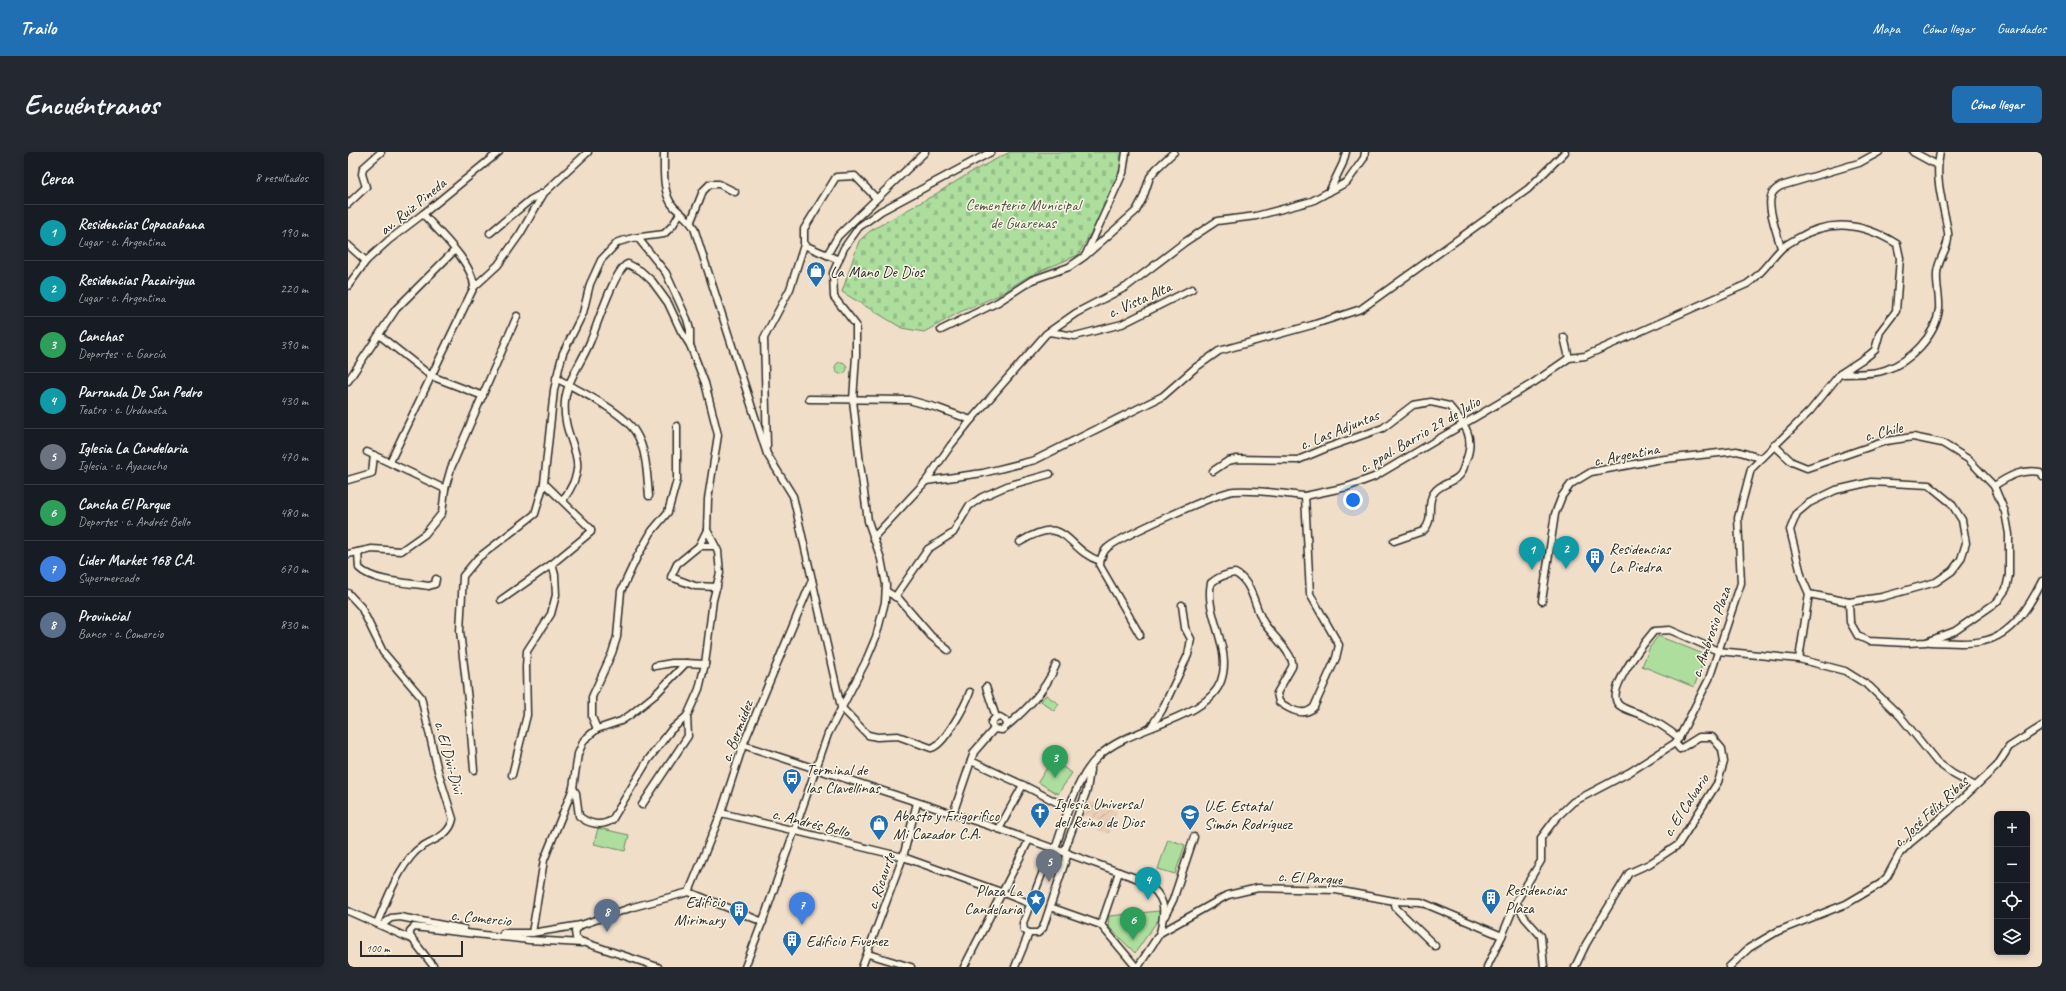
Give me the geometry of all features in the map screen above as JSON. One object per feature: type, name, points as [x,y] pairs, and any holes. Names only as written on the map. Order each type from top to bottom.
[{"type":"street","points":[[348,204],[366,188],[362,174],[363,168],[381,152]]},
{"type":"street","name":"av. Ruiz Pineda","points":[[348,286],[366,261],[389,240],[499,152]]},
{"type":"street","points":[[490,233],[530,200],[544,193],[588,152]]},
{"type":"street","points":[[664,152],[670,202],[680,213],[691,221],[767,454],[793,496],[841,707],[868,735],[877,737],[898,736],[931,748],[938,746],[941,742],[966,704],[970,692]]},
{"type":"street","points":[[827,255],[838,236],[925,152]]},
{"type":"street","points":[[745,967],[763,922],[795,831],[814,769],[828,734],[856,681],[876,637],[886,602],[886,591],[881,559],[868,521],[853,400],[856,356],[856,326],[834,297],[833,274],[844,248],[859,227],[881,211],[991,152]]},
{"type":"street","points":[[1085,256],[1123,173],[1126,152]]},
{"type":"street","points":[[941,330],[998,302],[1032,280],[1063,270],[1085,256],[1136,211],[1143,198],[1150,177],[1156,169],[1174,152]]},
{"type":"street","points":[[1329,192],[1343,163],[1346,152]]},
{"type":"street","points":[[873,538],[926,481],[951,445],[971,420],[1050,332],[1076,313],[1126,287],[1185,242],[1217,221],[1256,216],[1312,201],[1347,182],[1364,158],[1365,152]]},
{"type":"street","points":[[1781,248],[1772,213],[1770,198],[1775,189],[1859,163],[1879,152]]},
{"type":"street","points":[[1913,152],[1937,165]]},
{"type":"street","points":[[1840,374],[1885,371],[1903,362],[1919,349],[1931,331],[1939,311],[1940,295],[1937,273],[1948,242],[1939,193],[1937,165],[1940,152]]},
{"type":"street","points":[[926,481],[983,473],[1035,460],[1163,396],[1195,368],[1219,351],[1312,325],[1361,309],[1528,189],[1565,153]]},
{"type":"street","points":[[767,454],[764,338],[790,289],[804,244],[804,229],[836,177],[855,176],[876,198]]},
{"type":"street","points":[[691,221],[703,191],[710,184],[719,184],[735,192]]},
{"type":"street","points":[[390,462],[474,287],[498,265],[520,234],[544,193]]},
{"type":"street","points":[[474,770],[460,631],[464,576],[478,558],[535,515],[544,483],[556,378],[563,353],[584,310],[590,284],[601,260],[618,242],[664,234],[673,225],[680,213]]},
{"type":"street","points":[[423,214],[462,258],[473,277],[474,287]]},
{"type":"street","name":"c. ppal. Barrio 29 de Julio","points":[[1100,561],[1105,550],[1125,537],[1174,514],[1233,490],[1305,496],[1348,487],[1374,477],[1533,383],[1569,358],[1585,356],[1747,284],[1759,276],[1781,248],[1801,236],[1822,227],[1839,224],[1864,230],[1887,238],[1897,244],[1900,258],[1896,311],[1880,332],[1875,350],[1870,355],[1840,374]]},
{"type":"street","points":[[638,238],[666,273],[687,319],[690,330],[690,345]]},
{"type":"street","points":[[804,244],[839,260]]},
{"type":"street","points":[[348,245],[366,261]]},
{"type":"street","points":[[348,381],[400,304],[455,250]]},
{"type":"street","points":[[563,500],[572,488],[578,470],[577,456],[569,436],[565,416],[565,400],[569,385],[593,336],[610,289],[625,264],[633,265],[659,289],[690,345],[705,383],[718,435],[708,499],[707,530],[699,546],[677,564],[671,577],[695,586],[717,588]]},
{"type":"street","name":"c. Vista Alta","points":[[1050,332],[1075,336],[1122,324],[1192,289]]},
{"type":"street","points":[[348,554],[372,549],[398,551],[405,549],[425,534],[440,518],[445,504],[446,488],[451,468],[518,316]]},
{"type":"street","points":[[379,335],[431,376],[483,396]]},
{"type":"street","points":[[1564,337],[1569,358]]},
{"type":"street","name":"c. Ambrosio Plaza","points":[[1487,967],[1516,902],[1541,861],[1541,838],[1556,818],[1573,802],[1630,772],[1674,743],[1679,738],[1709,679],[1741,583],[1738,518],[1751,469],[1760,458],[1810,411],[1840,374]]},
{"type":"street","points":[[556,378],[614,413],[633,429],[642,447],[649,496]]},
{"type":"street","points":[[809,399],[909,400],[938,408],[971,420]]},
{"type":"street","name":"c. Las Adjuntas","points":[[1213,471],[1228,461],[1237,459],[1298,460],[1382,428],[1405,409],[1422,403],[1431,402],[1449,406],[1469,434],[1469,453],[1459,476],[1439,486],[1433,494],[1430,501],[1430,523],[1427,528],[1424,531],[1394,541]]},
{"type":"street","points":[[598,728],[592,717],[592,696],[612,652],[617,637],[621,591],[637,556],[652,531],[668,512],[677,480],[676,426]]},
{"type":"street","name":"c. Chile","points":[[1774,445],[1792,462],[1807,468],[1822,465],[1886,441],[1913,437],[1942,443],[1968,459],[1994,486],[2005,512],[2009,534],[2009,575],[2006,589],[1997,602],[1955,631],[1926,642]]},
{"type":"street","name":"c. Argentina","points":[[1542,601],[1556,514],[1562,496],[1572,484],[1591,472],[1656,460],[1737,451],[1760,458]]},
{"type":"street","points":[[367,452],[446,488]]},
{"type":"street","points":[[348,480],[372,472],[374,456]]},
{"type":"street","points":[[1994,486],[2015,473],[2028,470],[2040,472],[2042,476]]},
{"type":"street","points":[[895,597],[928,549],[953,533],[969,506],[982,497],[1007,486],[1050,474]]},
{"type":"street","points":[[1799,659],[1809,594],[1802,578],[1790,530],[1797,513],[1809,502],[1836,490],[1871,482],[1928,486],[1951,503],[1962,520],[1966,543],[1961,559],[1952,571],[1936,582],[1882,597],[1850,602],[1809,594]]},
{"type":"street","points":[[501,600],[552,564],[592,530],[544,483]]},
{"type":"street","points":[[1029,933],[1023,926],[1031,904],[1079,787],[1091,766],[1109,748],[1150,727],[1203,704],[1214,694],[1221,682],[1224,664],[1223,652],[1209,595],[1211,583],[1215,579],[1230,573],[1235,573],[1245,580],[1264,623],[1293,660],[1289,673],[1277,693],[1279,702],[1291,709],[1304,713],[1311,711],[1314,707],[1336,658],[1339,645],[1310,594],[1305,496]]},
{"type":"street","points":[[642,805],[688,736],[687,716],[698,690],[705,664],[713,600],[720,573],[720,561],[707,530]]},
{"type":"street","points":[[1020,542],[1038,532],[1056,530],[1064,534],[1089,556],[1100,561],[1100,566],[1115,594],[1140,635]]},
{"type":"street","points":[[699,546],[715,546]]},
{"type":"street","points":[[358,552],[360,568],[372,575],[385,579],[429,586],[435,584],[436,579]]},
{"type":"street","points":[[512,775],[527,715],[527,651],[551,614],[556,595],[555,575],[552,564]]},
{"type":"street","name":"c. Bermúdez","points":[[689,892],[721,813],[743,745],[812,580]]},
{"type":"street","name":"c. Chile","points":[[1850,602],[1850,622],[1858,636],[1869,641],[1907,643],[1983,642],[2001,635],[2019,617],[2031,602],[2042,581]]},
{"type":"street","points":[[886,591],[910,611],[931,636],[948,650]]},
{"type":"street","name":"c. El Divi-Divi","points":[[348,593],[361,607],[387,658],[421,697],[438,771],[453,819],[440,838],[416,851],[410,858],[396,880],[380,924]]},
{"type":"street","points":[[1150,727],[1165,704],[1188,655],[1191,640],[1185,628],[1182,605]]},
{"type":"street","points":[[1679,738],[1648,718],[1619,705],[1615,697],[1616,688],[1639,649],[1654,631],[1670,630],[1718,651],[1799,659],[1845,671],[1869,686],[1900,716],[1937,762],[1975,786]]},
{"type":"street","points":[[655,666],[672,663],[705,664]]},
{"type":"street","points":[[532,933],[544,860],[573,788],[580,748],[584,740],[598,728],[621,721],[630,716],[655,695],[686,663]]},
{"type":"street","points":[[994,729],[1002,730],[1023,713],[1035,699],[1056,665]]},
{"type":"street","points":[[986,687],[996,717]]},
{"type":"street","points":[[573,788],[576,793],[579,816],[590,823],[607,823],[612,820],[648,760],[671,730],[687,716]]},
{"type":"street","points":[[996,717],[1003,718],[1006,726]]},
{"type":"street","points":[[994,729],[991,724],[996,717]]},
{"type":"street","name":"c. José Félix Ribas","points":[[1729,967],[1749,948],[1778,931],[1846,904],[1880,884],[1887,876],[1900,853],[1910,843],[1948,812],[1997,766],[2009,747],[2042,726]]},
{"type":"street","points":[[953,814],[971,761],[980,744],[994,729]]},
{"type":"street","name":"c. El Calvario","points":[[1575,967],[1586,944],[1629,873],[1649,864],[1678,845],[1718,782],[1724,762],[1722,749],[1712,737],[1699,737],[1680,749],[1674,743]]},
{"type":"street","points":[[743,745],[999,829],[1144,881],[1154,888],[1164,907],[1160,932]]},
{"type":"street","points":[[971,761],[1066,807]]},
{"type":"street","points":[[1029,933],[1041,932],[1087,790],[1091,766]]},
{"type":"street","points":[[999,829],[1023,785]]},
{"type":"street","name":"c. Ricaurte","points":[[862,967],[902,857],[917,803]]},
{"type":"street","name":"c. Andrés Bello","points":[[721,813],[902,857],[1002,892],[1031,904]]},
{"type":"street","points":[[1163,920],[1173,900],[1194,837]]},
{"type":"street","points":[[964,967],[1029,840]]},
{"type":"street","points":[[1101,925],[1119,872]]},
{"type":"street","name":"c. El Parque","points":[[1137,967],[1160,932],[1228,895],[1258,888],[1336,890],[1394,901],[1421,902],[1502,936]]},
{"type":"street","points":[[689,892],[763,922]]},
{"type":"street","name":"c. Comercio","points":[[380,924],[390,918],[400,918],[470,931],[510,934],[532,933],[581,925],[633,907],[689,892]]},
{"type":"street","points":[[1394,901],[1396,908],[1435,946]]},
{"type":"street","points":[[1516,902],[1525,918],[1541,936],[1544,967]]},
{"type":"street","points":[[1050,907],[1101,925],[1137,967]]},
{"type":"street","points":[[348,911],[411,939],[434,967]]},
{"type":"street","points":[[411,939],[410,934],[414,927],[422,922]]},
{"type":"street","points":[[581,925],[575,931],[576,938],[586,944],[658,967]]},
{"type":"street","points":[[414,927],[529,940],[586,944]]},
{"type":"street","points":[[1015,967],[1029,933]]},
{"type":"street","points":[[868,954],[911,967]]},
{"type":"shaded area","points":[[1090,801],[1117,811],[1109,834],[1097,830],[1100,821],[1085,815]]},
{"type":"green space","name":"Cementerio Municipal de Guarenas","points":[[1010,152],[1123,152],[1121,167],[1098,221],[1078,255],[1027,277],[999,295],[960,312],[924,332],[902,328],[842,292],[859,241],[870,231],[973,171]]},
{"type":"green space","points":[[839,362],[843,362],[847,368],[843,374],[839,374],[835,370],[835,366]]},
{"type":"green space","points":[[1658,636],[1706,655],[1694,687],[1642,666],[1650,647]]},
{"type":"green space","points":[[1046,695],[1059,704],[1054,711],[1041,701]]},
{"type":"green space","points":[[1052,760],[1072,773],[1058,794],[1038,782]]},
{"type":"green space","points":[[598,828],[629,835],[625,851],[594,844]]},
{"type":"green space","points":[[1168,839],[1185,845],[1175,874],[1158,869]]},
{"type":"green space","points":[[1053,851],[1065,855],[1060,868],[1049,864]]},
{"type":"green space","points":[[1159,911],[1160,917],[1135,953],[1108,926],[1109,916]]},
{"type":"place","name":"La Mano De Dios","points":[[816,288]]},
{"type":"place","name":"Residencias Pacairigua","points":[[1566,569]]},
{"type":"place","name":"Residencias Copacabana","points":[[1532,570]]},
{"type":"place","name":"Residencias La Piedra","points":[[1595,574]]},
{"type":"place","name":"Canchas","points":[[1055,778]]},
{"type":"place","name":"Terminal de las Clavellinas","points":[[792,795]]},
{"type":"place","name":"Iglesia Universal del Reino de Dios","points":[[1040,829]]},
{"type":"place","name":"U.E. Estatal Simón Rodríguez","points":[[1190,831]]},
{"type":"place","name":"Abasto y Frigorifico Mi Cazador C.A.","points":[[879,841]]},
{"type":"place","name":"Iglesia La Candelaria","points":[[1049,882]]},
{"type":"place","name":"Parranda De San Pedro","points":[[1148,900]]},
{"type":"place","name":"Residencias Plaza","points":[[1491,915]]},
{"type":"place","name":"Plaza La Candelaria","points":[[1036,916]]},
{"type":"place","name":"Lider Market 168 C.A.","points":[[802,925]]},
{"type":"place","name":"Edificio Mirimary","points":[[739,927]]},
{"type":"place","name":"Provincial","points":[[607,932]]},
{"type":"place","name":"Cancha El Parque","points":[[1133,940]]},
{"type":"place","name":"Edificio Fivenez","points":[[792,957]]}]
